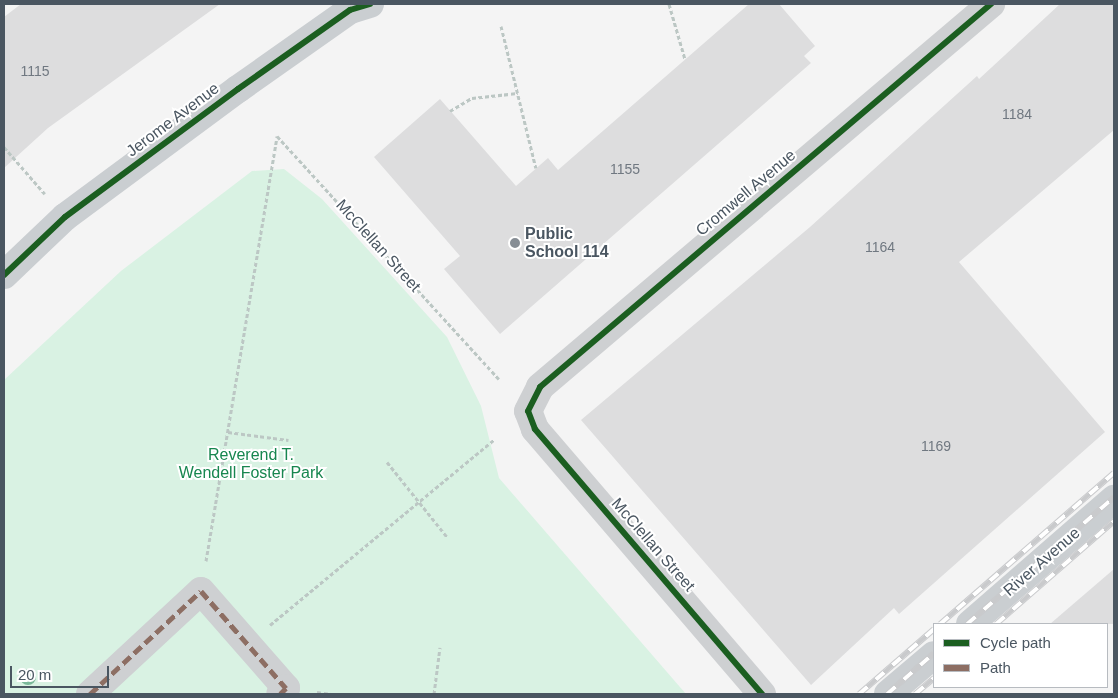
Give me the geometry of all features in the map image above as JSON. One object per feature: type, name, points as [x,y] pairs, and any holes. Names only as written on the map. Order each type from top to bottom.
[{"type":"main road","name":"Jerome Avenue","points":[[4,274],[65,217],[358,6]]},
{"type":"main road","name":"River Avenue","points":[[971,623],[1114,499]]},
{"type":"main road","points":[[888,694],[933,656]]},
{"type":"street","name":"Cromwell Avenue","points":[[528,411],[540,387],[991,4]]},
{"type":"street","name":"McClellan Street","points":[[528,411],[535,429],[762,694]]},
{"type":"street","points":[[90,694],[201,591],[286,688],[280,694]]},
{"type":"path","points":[[669,4],[685,59]]},
{"type":"path","points":[[501,26],[536,168]]},
{"type":"path","points":[[450,111],[472,98],[518,93]]},
{"type":"path","points":[[4,147],[65,217]]},
{"type":"path","points":[[201,591],[228,432],[288,440]]},
{"type":"path","points":[[248,644],[495,439]]},
{"type":"path","points":[[387,462],[447,537]]},
{"type":"path","points":[[434,694],[440,647]]},
{"type":"green space","name":"Reverend T. Wendell Foster Park","points":[[284,169],[322,199],[447,337],[481,406],[499,478],[686,694],[4,694],[4,380],[121,271],[252,171]]},
{"type":"building","points":[[21,4],[220,4],[48,128],[4,168],[4,17]]},
{"type":"building","points":[[749,4],[779,4],[815,46],[804,56],[811,63],[500,334],[444,269],[460,256],[374,157],[440,99],[516,186],[548,158],[558,170]]},
{"type":"building","points":[[1060,4],[1114,4],[1114,130],[959,262],[1105,432],[899,614],[894,608],[811,685],[581,420],[810,227],[977,76],[979,79]]},
{"type":"building","points":[[1114,569],[1114,624],[1051,623]]},
{"type":"railway","points":[[941,623],[1114,473]]},
{"type":"railway","points":[[968,623],[1114,497]]},
{"type":"railway","points":[[997,623],[1114,521]]},
{"type":"railway","points":[[859,694],[933,630]]},
{"type":"railway","points":[[887,694],[933,654]]},
{"type":"railway","points":[[915,694],[933,679]]},
{"type":"marked path","points":[[90,694],[201,591],[286,688],[280,694]]},
{"type":"cycle path","points":[[4,275],[65,217],[238,89],[350,10],[370,4]]},
{"type":"cycle path","points":[[762,694],[535,429],[528,411],[540,387],[991,4]]},
{"type":"place","name":"Public School 114","points":[[515,243]]}]
